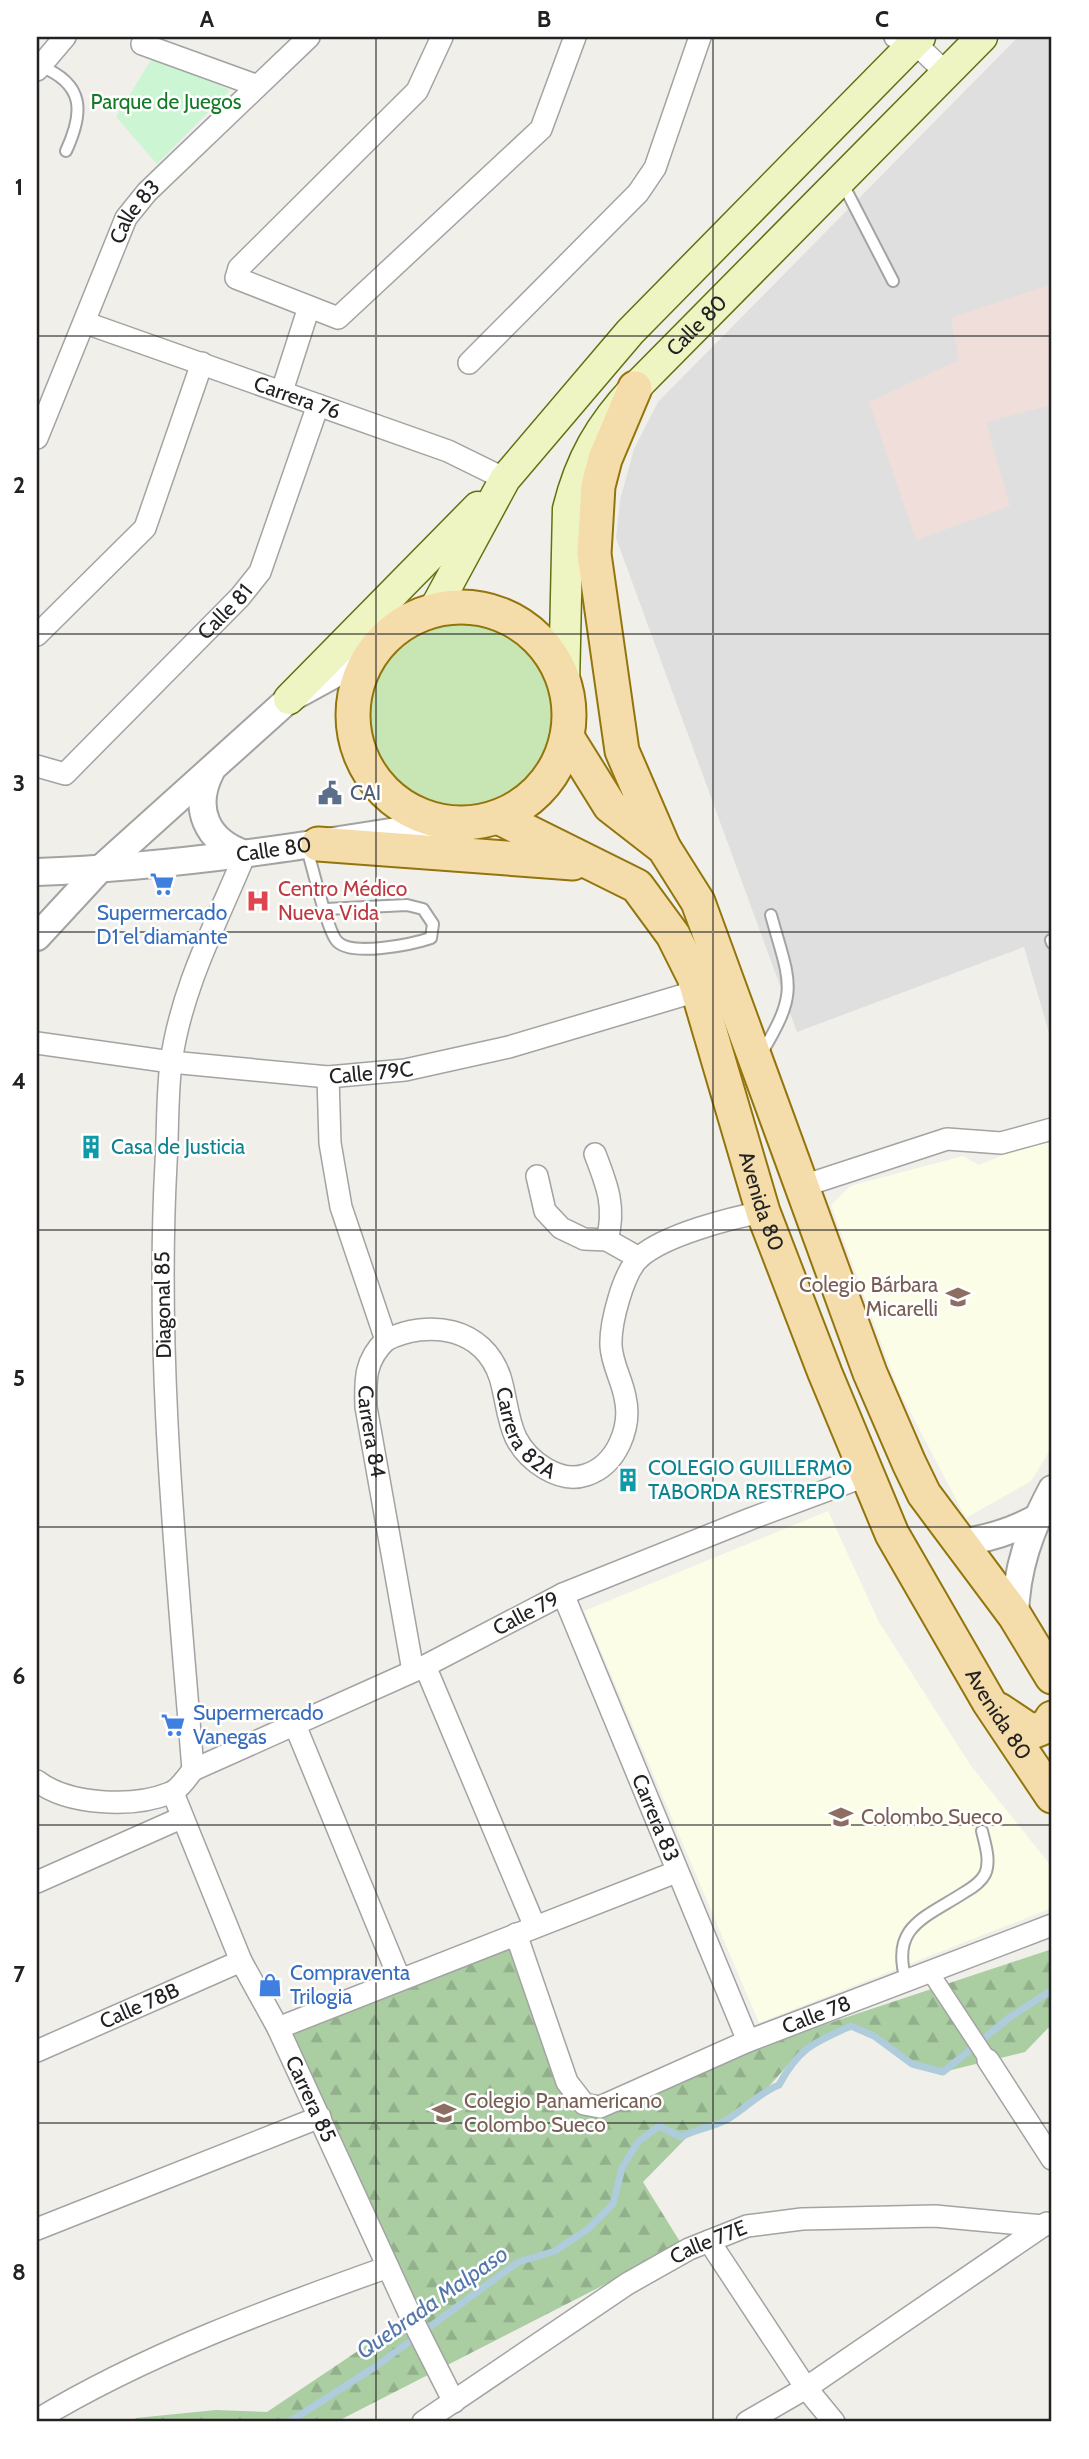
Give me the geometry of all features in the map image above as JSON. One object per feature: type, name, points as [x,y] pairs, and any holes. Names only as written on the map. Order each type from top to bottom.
[{"type":"main road","name":"Calle 80","points":[[564,685],[568,509],[587,451],[600,428],[635,388],[982,37]]},
{"type":"main road","name":"Calle 80","points":[[434,610],[505,479],[630,332],[910,39]]},
{"type":"main road","points":[[635,388],[605,459],[598,486],[594,554],[622,751],[664,848]]},
{"type":"main road","points":[[289,699],[505,479]]},
{"type":"main road","points":[[475,607],[514,621],[546,648],[564,685],[569,711],[561,755],[542,786],[530,799],[498,817],[473,823],[447,823],[406,809],[381,788],[362,760],[352,717],[354,695],[371,654],[399,627],[434,610],[475,607]]},
{"type":"main road","name":"Avenida 80","points":[[566,737],[610,806],[664,848],[698,902],[800,1187],[870,1373],[909,1463],[924,1494],[1015,1616],[1052,1677]]},
{"type":"main road","name":"Avenida 80","points":[[498,817],[637,886],[673,935],[697,991],[763,1212],[892,1534],[989,1702],[1052,1796]]},
{"type":"main road","points":[[312,845],[593,865]]},
{"type":"main road","points":[[989,1702],[1022,1728],[1032,1732],[1047,1726],[1052,1718]]},
{"type":"street","points":[[38,68],[65,37]]},
{"type":"street","name":"Calle 83","points":[[37,438],[86,323],[126,218],[147,192],[255,85],[309,37]]},
{"type":"street","points":[[442,37],[417,91],[239,268],[236,278],[338,318],[541,129],[575,37]]},
{"type":"street","points":[[469,363],[638,193],[654,168],[700,37]]},
{"type":"street","points":[[910,39],[945,72]]},
{"type":"street","points":[[145,41],[255,85]]},
{"type":"street","points":[[282,391],[309,307]]},
{"type":"street","name":"Carrera 76","points":[[86,323],[448,451],[505,479]]},
{"type":"street","points":[[37,635],[145,528],[202,363]]},
{"type":"street","name":"Calle 81","points":[[37,766],[65,774],[215,624],[260,572],[318,405]]},
{"type":"street","points":[[37,937],[98,871],[289,699],[371,654]]},
{"type":"street","points":[[217,764],[205,783],[202,814],[218,841],[245,854]]},
{"type":"street","name":"Calle 80","points":[[37,872],[98,871],[245,854],[447,823]]},
{"type":"street","name":"Diagonal 85","points":[[193,1770],[169,1454],[164,1336],[162,1237],[171,1062],[200,954],[245,854]]},
{"type":"street","name":"Calle 79C","points":[[37,1043],[171,1062],[328,1077],[405,1070],[509,1047],[697,991]]},
{"type":"street","points":[[328,1077],[330,1143],[341,1207],[386,1340]]},
{"type":"street","points":[[800,1187],[947,1139],[1001,1143],[1052,1129]]},
{"type":"street","points":[[595,1154],[610,1193],[613,1210],[607,1240]]},
{"type":"street","points":[[537,1176],[545,1211],[561,1228],[584,1239],[607,1240],[639,1258],[693,1230],[763,1212]]},
{"type":"street","name":"Carrera 82A","points":[[386,1340],[429,1327],[450,1330],[475,1341],[487,1352],[497,1369],[513,1430],[524,1450],[545,1468],[574,1477],[592,1473],[608,1461],[624,1432],[626,1403],[612,1352],[611,1338],[625,1280],[639,1258]]},
{"type":"street","name":"Carrera 84","points":[[386,1340],[367,1368],[366,1407],[419,1669],[525,1931],[567,2082],[584,2104]]},
{"type":"street","name":"Calle 79","points":[[193,1770],[419,1669],[563,1594],[868,1475]]},
{"type":"street","points":[[1015,1616],[1022,1558],[1037,1518],[1052,1489]]},
{"type":"street","points":[[959,1543],[987,1539],[1037,1518]]},
{"type":"street","name":"Carrera 83","points":[[563,1594],[748,2041]]},
{"type":"street","points":[[295,1725],[400,1980]]},
{"type":"street","points":[[37,1780],[64,1796],[127,1801],[173,1793],[193,1770]]},
{"type":"street","name":"Carrera 85","points":[[173,1793],[241,1961],[278,2028],[388,2267],[454,2402]]},
{"type":"street","points":[[37,1882],[181,1818]]},
{"type":"street","points":[[278,2028],[676,1872]]},
{"type":"street","name":"Calle 78","points":[[584,2104],[608,2105],[748,2041],[1052,1925]]},
{"type":"street","name":"Calle 78B","points":[[37,2051],[241,1961]]},
{"type":"street","points":[[930,1972],[1052,2159]]},
{"type":"street","points":[[37,2229],[320,2117]]},
{"type":"street","name":"Calle 77E","points":[[429,2419],[627,2284],[709,2241],[747,2226],[802,2219],[935,2216],[1048,2223]]},
{"type":"street","points":[[747,2422],[806,2388],[1048,2223]]},
{"type":"street","points":[[709,2241],[806,2388],[834,2422]]},
{"type":"street","points":[[37,2420],[77,2396],[196,2343],[295,2301],[388,2267]]},
{"type":"street","points":[[429,2419],[444,2381],[466,2386],[482,2382]]},
{"type":"lane","points":[[38,68],[54,72],[67,83],[79,102],[78,124],[66,151]]},
{"type":"lane","points":[[841,178],[849,199],[893,281]]},
{"type":"lane","points":[[312,845],[326,909],[336,940],[344,946],[358,948],[411,945],[431,938],[433,924],[423,908],[407,905],[326,909]]},
{"type":"lane","points":[[757,1061],[779,1024],[787,1005],[790,985],[771,915]]},
{"type":"lane","points":[[906,1980],[901,1961],[902,1940],[920,1921],[975,1886],[985,1874],[988,1860],[982,1831]]},
{"type":"shaded area","points":[[1018,37],[1052,37],[1052,1043],[1024,947],[797,1032],[616,538],[620,500],[634,449],[658,402]]},
{"type":"shaded area","points":[[1052,284],[1052,358],[1048,359],[1052,405],[986,422],[1010,506],[916,540],[869,402],[959,360],[951,318]]},
{"type":"shaded area","name":"Colegio Bárbara Micarelli","points":[[1052,1135],[1052,1447],[1031,1481],[966,1518],[898,1389],[831,1205],[850,1186],[963,1156],[979,1165]]},
{"type":"shaded area","name":"Colombo Sueco","points":[[828,1511],[879,1622],[971,1766],[1052,1867],[1052,1908],[759,2023],[584,1611]]},
{"type":"green space","name":"Parque de Juegos","points":[[154,55],[230,90],[157,164],[116,117]]},
{"type":"green space","points":[[459,621],[495,628],[526,648],[546,679],[553,715],[546,751],[526,782],[495,802],[459,809],[423,802],[392,782],[372,751],[365,715],[372,679],[392,648],[423,628]]},
{"type":"green space","points":[[517,1937],[585,2104],[1052,1949],[1052,2024],[1025,2052],[943,2072],[912,2064],[874,2036],[851,2026],[820,2040],[794,2058],[764,2092],[726,2120],[695,2129],[643,2182],[682,2245],[336,2422],[132,2422],[136,2418],[216,2410],[267,2412],[404,2320],[275,2029]]},
{"type":"waterway","name":"Quebrada Malpaso","points":[[289,2422],[375,2367],[518,2262],[555,2251],[588,2229],[613,2204],[622,2168],[638,2142],[659,2126],[681,2137],[728,2119],[779,2085],[793,2063],[808,2048],[851,2026],[874,2036],[912,2064],[943,2072],[1010,2017],[1052,1990]]},
{"type":"place","name":"CAI","points":[[330,793]]},
{"type":"place","name":"Supermercado D1 el diamante","points":[[162,884]]},
{"type":"place","name":"Centro Médico Nueva Vida","points":[[258,901]]},
{"type":"place","name":"Casa de Justicia","points":[[91,1147]]},
{"type":"place","name":"Colegio Bárbara Micarelli","points":[[958,1297]]},
{"type":"place","name":"COLEGIO GUILLERMO TABORDA RESTREPO","points":[[628,1480]]},
{"type":"place","name":"Supermercado Vanegas","points":[[173,1725]]},
{"type":"place","name":"Colombo Sueco","points":[[841,1817]]},
{"type":"place","name":"Compraventa Trilogia","points":[[270,1985]]},
{"type":"place","name":"Colegio Panamericano Colombo Sueco","points":[[444,2113]]}]
